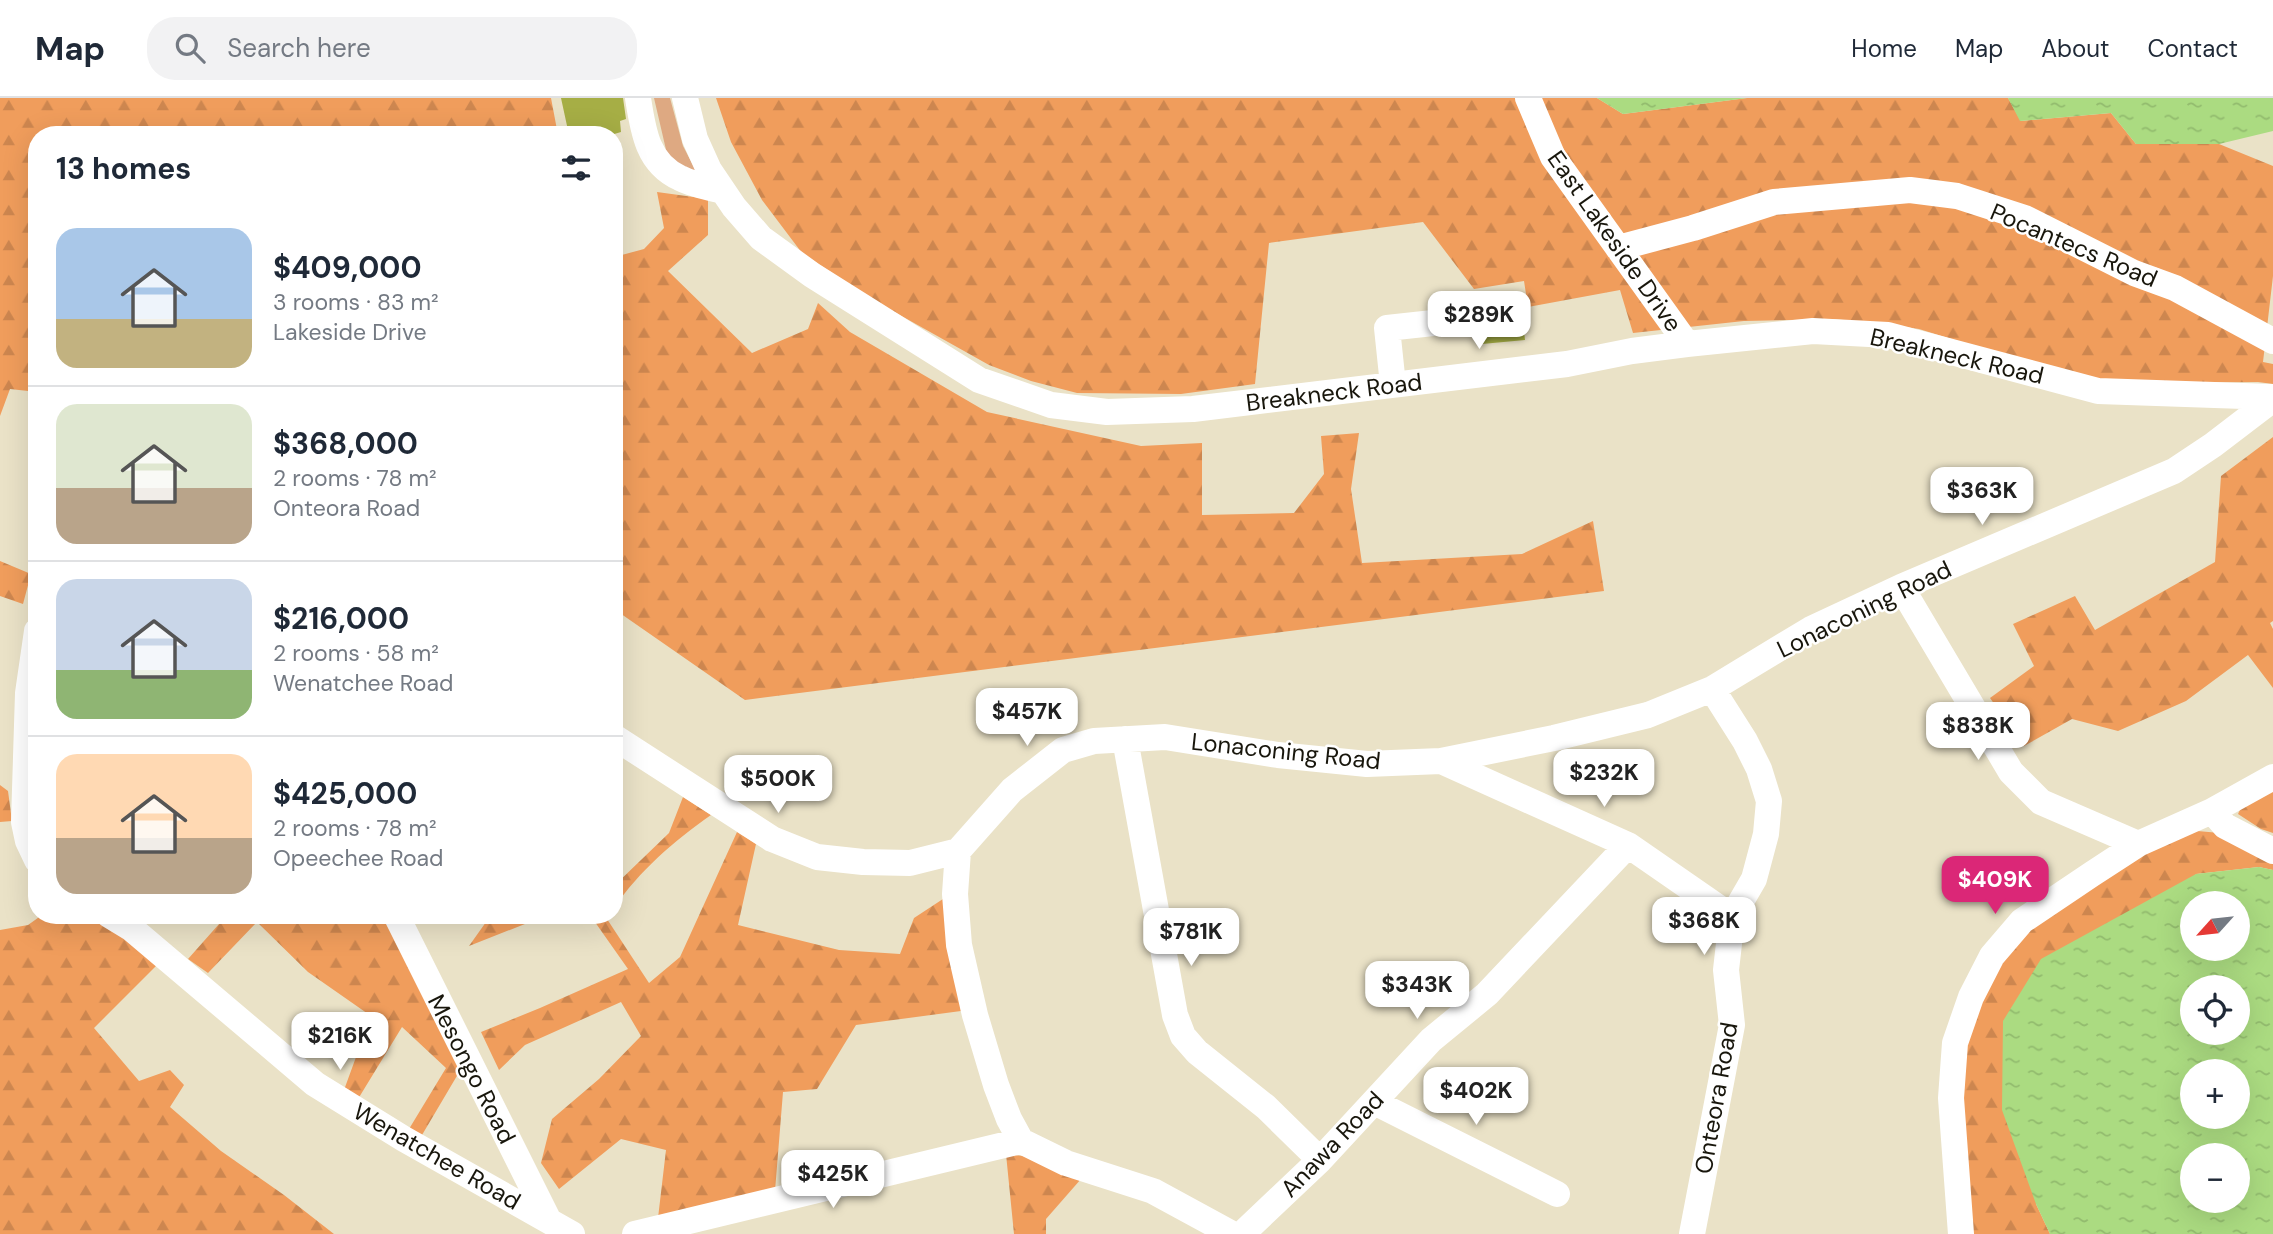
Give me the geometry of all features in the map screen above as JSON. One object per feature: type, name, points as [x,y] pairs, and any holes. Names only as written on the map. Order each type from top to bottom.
[{"type":"street","points":[[639,98],[644,136],[657,161],[679,178],[723,191]]},
{"type":"street","name":"Breakneck Road","points":[[685,98],[695,139],[709,170],[761,238],[812,275],[979,380],[1051,405],[1107,412],[1193,409],[1567,364],[1632,351],[1687,344],[1814,331],[1888,335],[2098,391],[2273,398]]},
{"type":"street","name":"East Lakeside Drive","points":[[1528,98],[1553,157],[1687,344]]},
{"type":"street","name":"Pocantecs Road","points":[[1618,248],[1774,202],[1910,190],[1946,195],[2025,218],[2134,273],[2175,288],[2273,341]]},
{"type":"street","points":[[1393,385],[1387,328],[1479,318]]},
{"type":"street","name":"Lonaconing Road","points":[[958,850],[1012,790],[1063,750],[1094,741],[1165,737],[1278,755],[1367,764],[1441,761],[1648,715],[1713,689],[1811,629],[1901,587],[2174,471],[2213,445],[2273,398]]},
{"type":"street","points":[[1901,587],[2011,772],[2041,802],[2138,844]]},
{"type":"street","name":"Onteora Road","points":[[1692,1234],[1732,1025],[1726,970],[1732,917],[1754,879],[1766,834],[1769,801],[1759,769],[1713,689]]},
{"type":"street","points":[[28,693],[24,822],[28,841]]},
{"type":"street","points":[[1125,739],[1175,1015],[1183,1036],[1197,1052],[1266,1107],[1320,1160]]},
{"type":"street","points":[[623,743],[772,839],[817,857],[910,863],[958,850],[956,894],[959,945],[975,1015],[996,1085],[1021,1141],[1066,1163],[1153,1191],[1231,1234]]},
{"type":"street","points":[[1441,761],[1628,845],[1732,917]]},
{"type":"street","points":[[1961,1234],[1951,1098],[1955,1043],[1970,997],[1992,956],[2022,921],[2138,844],[2212,811],[2273,777]]},
{"type":"street","points":[[2212,811],[2225,825],[2273,851]]},
{"type":"street","name":"Anawa Road","points":[[1242,1234],[1320,1160],[1431,1040],[1487,994],[1628,845]]},
{"type":"street","name":"Wenatchee Road","points":[[124,924],[315,1084],[404,1139],[572,1234]]},
{"type":"street","name":"Mesongo Road","points":[[400,924],[549,1221]]},
{"type":"street","points":[[1374,1102],[1557,1194]]},
{"type":"street","points":[[635,1234],[1021,1141]]},
{"type":"shaded area","points":[[654,98],[670,98],[683,146],[696,171],[679,167],[667,154]]},
{"type":"green space","points":[[0,98],[551,98],[556,126],[28,126],[28,391],[10,389],[0,416]]},
{"type":"green space","points":[[716,98],[1597,98],[1623,114],[1747,98],[2008,98],[2021,121],[2111,113],[2136,144],[2219,144],[2273,166],[2273,276],[2263,362],[2273,364],[2273,384],[2120,383],[2065,374],[1919,329],[1832,319],[1744,321],[1633,333],[1620,290],[1528,307],[1524,281],[1474,289],[1423,222],[1269,243],[1255,384],[1181,394],[1077,393],[1031,381],[989,365],[873,300],[802,253],[762,200],[731,142]]},
{"type":"green space","points":[[657,192],[708,199],[708,235],[668,271],[752,353],[808,329],[818,303],[850,332],[987,412],[1141,446],[1202,443],[1202,515],[1294,513],[1324,474],[1321,436],[1359,433],[1351,489],[1362,563],[1522,554],[1593,521],[1604,591],[745,700],[623,615],[623,255],[644,249],[664,228]]},
{"type":"green space","points":[[2273,437],[2273,621],[2270,623],[2273,629],[2273,688],[2248,655],[2186,701],[2118,731],[2072,719],[2024,746],[1990,698],[2034,666],[2013,624],[2075,596],[2095,630],[2215,562],[2221,476]]},
{"type":"green space","points":[[0,561],[28,573],[23,604],[0,596]]},
{"type":"green space","points":[[2273,783],[2273,833],[2261,829],[2238,814],[2245,799]]},
{"type":"green space","points":[[0,785],[8,791],[12,821],[0,822]]},
{"type":"green space","points":[[683,797],[711,815],[658,857],[623,895],[623,877],[669,833]]},
{"type":"green space","points":[[2186,830],[2220,833],[2273,857],[2273,870],[2259,867],[2196,874],[2188,891],[2180,891],[2180,907],[2036,1204],[2050,1234],[1972,1234],[1963,1111],[1966,1047],[1983,990],[2029,926],[2072,896]]},
{"type":"green space","points":[[737,832],[756,844],[738,925],[839,950],[900,954],[914,918],[946,897],[961,1011],[856,1025],[817,1089],[783,1092],[775,1191],[658,1218],[666,1150],[621,1139],[559,1189],[541,1163],[552,1119],[599,1079],[641,1036],[621,1002],[525,1045],[499,1070],[481,1032],[628,969],[596,924],[610,924],[649,983],[680,957]]},
{"type":"green space","points":[[104,924],[125,936],[158,964],[94,1028],[139,1081],[170,1070],[184,1085],[170,1107],[221,1151],[334,1234],[0,1234],[0,930],[28,925]]},
{"type":"green space","points":[[219,924],[255,924],[208,973],[188,959]]},
{"type":"green space","points":[[259,924],[392,924],[461,1069],[422,1135],[409,1129],[446,1068],[402,1027],[358,1099],[344,1090],[371,1016],[308,972]]},
{"type":"green space","points":[[485,924],[525,924],[469,946]]},
{"type":"green space","points":[[1006,1154],[1032,1157],[1081,1179],[1046,1219],[1046,1234],[1014,1234]]},
{"type":"water","points":[[1597,98],[1747,98],[1623,114]]},
{"type":"water","points":[[2008,98],[2273,98],[2273,131],[2219,144],[2136,144],[2111,113],[2020,121]]},
{"type":"water","points":[[2259,867],[2273,870],[2273,1234],[2050,1234],[2036,1204],[2002,1110],[2003,1021],[2041,959],[2196,874]]},
{"type":"building","points":[[561,98],[623,98],[626,119],[620,121],[620,126],[567,126]]},
{"type":"building","points":[[1509,293],[1511,316],[1522,314],[1525,340],[1482,344],[1481,334],[1493,325],[1494,316],[1492,309],[1478,302],[1477,296]]}]
